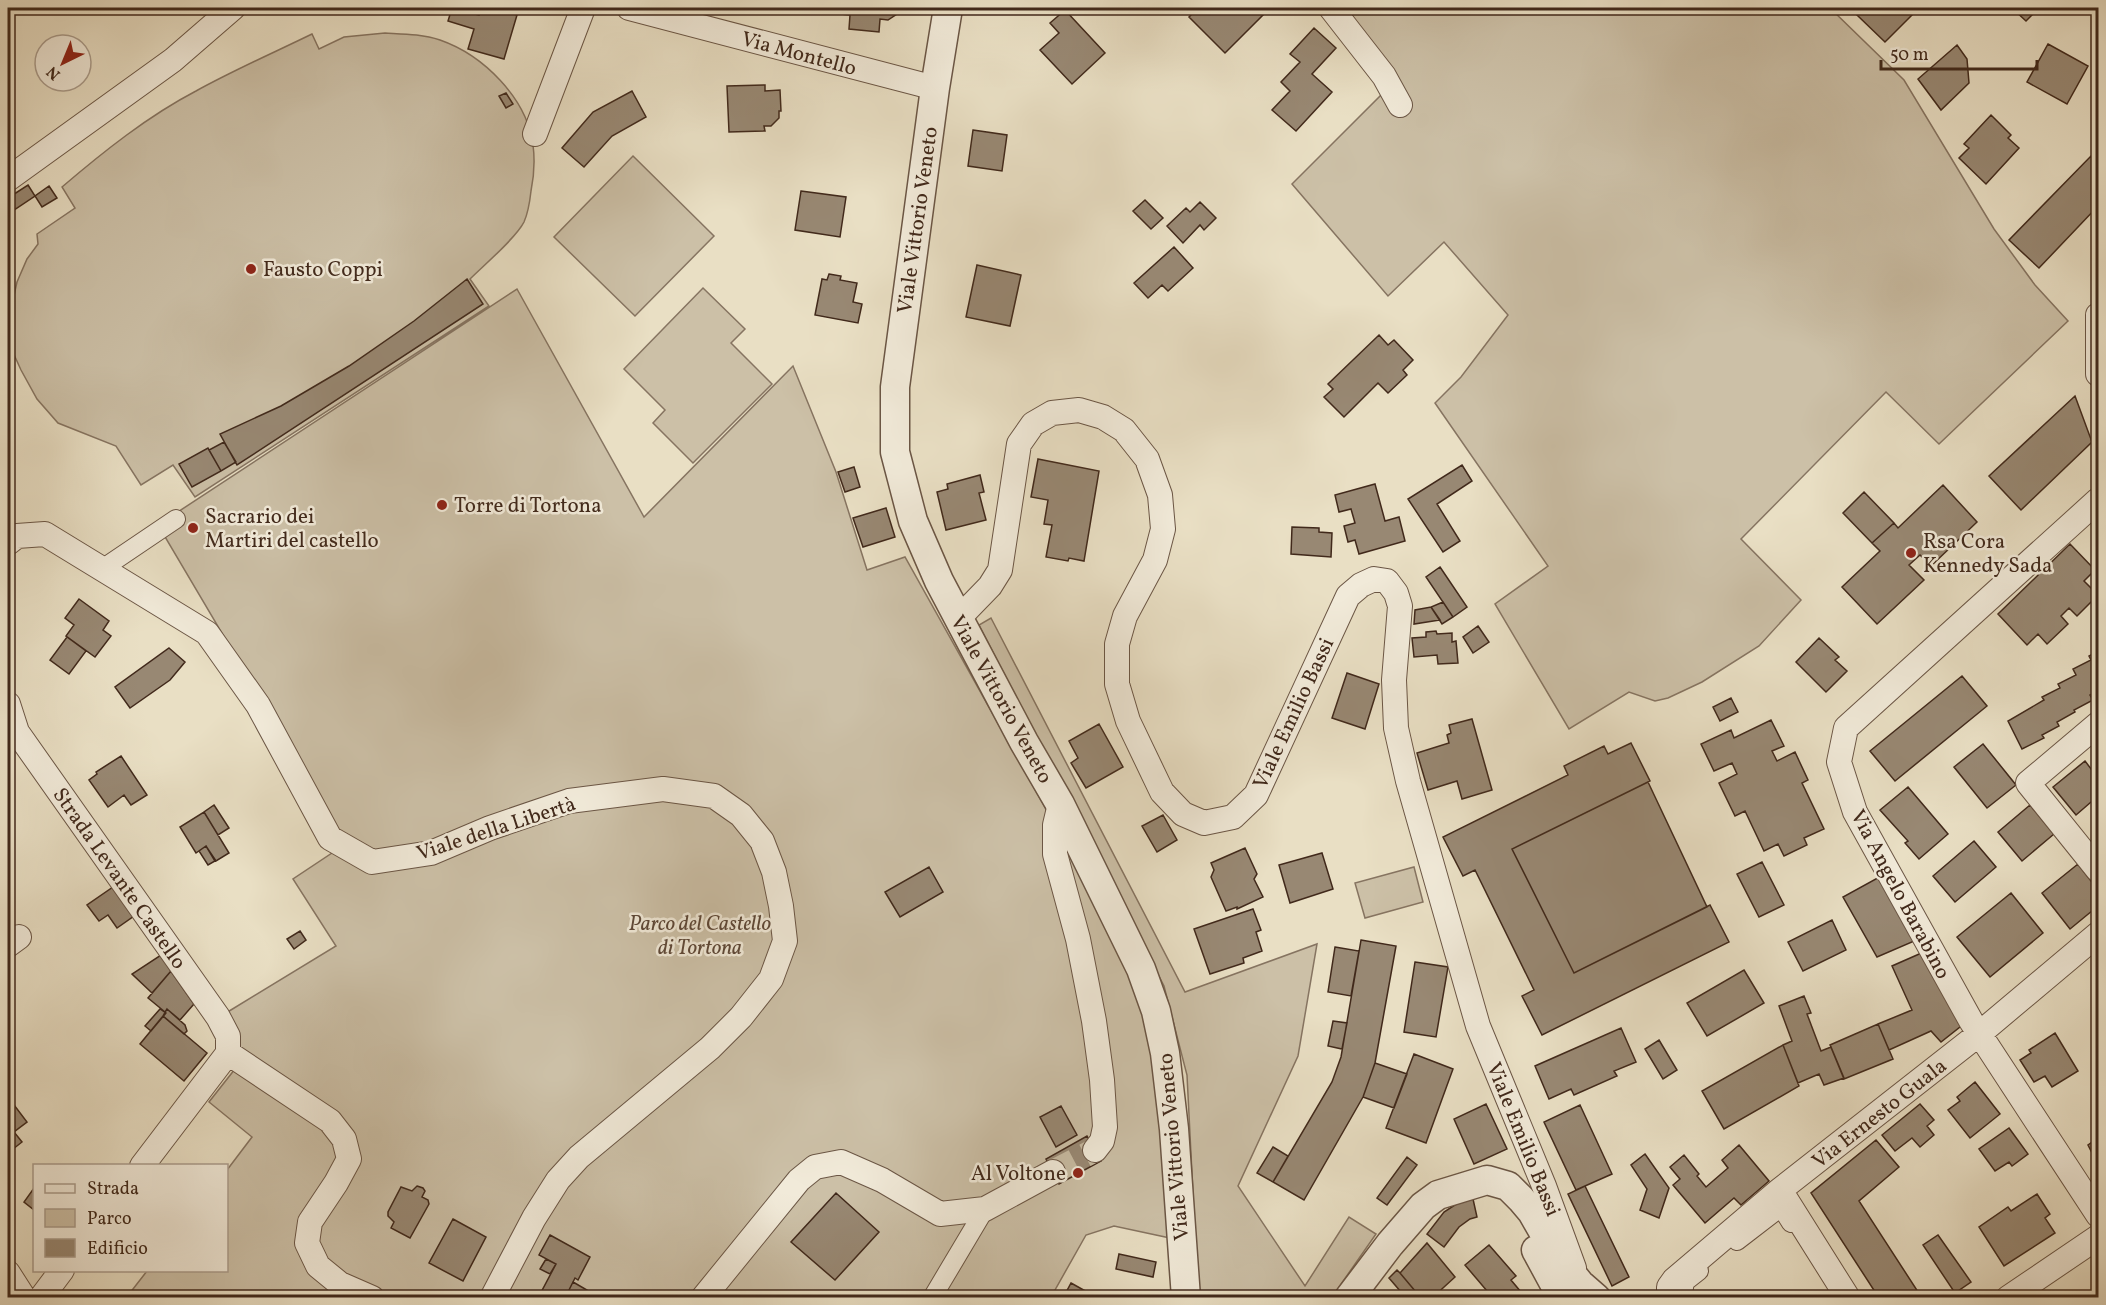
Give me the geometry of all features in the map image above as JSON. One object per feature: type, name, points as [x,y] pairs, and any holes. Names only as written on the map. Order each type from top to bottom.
[{"type":"street","points":[[8,179],[173,60],[233,8]]},
{"type":"street","points":[[535,134],[583,8]]},
{"type":"street","name":"Via Montello","points":[[629,8],[935,88]]},
{"type":"street","points":[[1331,8],[1384,76],[1400,105]]},
{"type":"street","points":[[935,88],[951,11]]},
{"type":"street","name":"Viale Vittorio Veneto","points":[[935,88],[895,387],[895,452],[913,521],[958,619],[1060,804],[1141,969],[1156,1011],[1165,1053],[1174,1129],[1186,1298]]},
{"type":"street","points":[[2098,315],[2098,374]]},
{"type":"street","name":"Viale Emilio Bassi","points":[[958,619],[990,586],[1000,570],[1018,444],[1032,424],[1052,413],[1079,410],[1103,417],[1124,430],[1147,459],[1160,495],[1163,529],[1155,560],[1125,616],[1117,644],[1117,684],[1128,721],[1162,792],[1183,814],[1204,823],[1233,817],[1256,795],[1348,596],[1361,585],[1374,579],[1387,581],[1396,593],[1400,606],[1394,680],[1396,729],[1408,781],[1478,1026],[1544,1186],[1580,1293]]},
{"type":"street","name":"Via Angelo Barabino","points":[[2098,500],[1846,728],[1839,762],[1855,812],[1979,1034],[2098,1215]]},
{"type":"street","points":[[102,569],[176,519]]},
{"type":"street","name":"Viale della Libertà","points":[[8,543],[17,536],[45,534],[207,633],[258,705],[330,838],[372,862],[431,853],[489,828],[569,801],[663,789],[714,796],[741,815],[762,841],[774,872],[782,906],[785,941],[771,979],[741,1017],[710,1048],[579,1157],[558,1180],[534,1218],[492,1298]]},
{"type":"street","name":"Strada Levante Castello","points":[[8,704],[17,732],[218,1017],[228,1036],[228,1053]]},
{"type":"street","points":[[2098,724],[2028,783],[2098,870]]},
{"type":"street","points":[[1060,804],[1055,825],[1055,854],[1078,939],[1094,1021],[1105,1112],[1102,1141],[1095,1150]]},
{"type":"street","name":"Via Ernesto Guala","points":[[1669,1298],[1669,1287],[1674,1280],[1780,1190],[1979,1034],[2098,934]]},
{"type":"street","points":[[144,1164],[228,1053],[330,1121],[344,1139],[349,1159],[310,1222],[307,1243],[318,1266],[340,1284],[372,1298]]},
{"type":"street","points":[[703,1298],[799,1180],[815,1167],[841,1162],[882,1180],[940,1214],[985,1209],[1053,1172]]},
{"type":"street","points":[[1349,1298],[1390,1244],[1423,1206],[1438,1195],[1487,1180],[1508,1186],[1532,1212],[1580,1293]]},
{"type":"street","points":[[1780,1190],[1848,1298]]},
{"type":"street","points":[[1682,1298],[1685,1282],[1781,1207],[1839,1298]]},
{"type":"street","points":[[932,1298],[985,1209]]},
{"type":"street","points":[[2008,1298],[2098,1238]]},
{"type":"street","points":[[41,1298],[60,1272]]},
{"type":"street","points":[[8,1273],[24,1298]]},
{"type":"green space","points":[[1345,8],[1830,8],[1904,80],[1994,229],[2035,285],[2068,321],[1939,444],[1886,392],[1741,539],[1801,600],[1759,646],[1702,682],[1668,698],[1655,701],[1629,692],[1569,729],[1495,604],[1548,566],[1435,403],[1461,377],[1508,315],[1444,242],[1388,296],[1292,184],[1386,90]]},
{"type":"green space","name":"Fausto Coppi","points":[[385,33],[433,38],[472,56],[487,67],[512,95],[529,128],[533,145],[534,168],[524,222],[514,236],[470,279],[489,306],[195,497],[173,465],[141,485],[116,446],[58,423],[37,399],[11,348],[9,329],[17,282],[27,259],[38,244],[37,234],[75,208],[62,187],[143,123],[178,101],[312,34],[319,49],[344,37]]},
{"type":"green space","points":[[633,156],[714,236],[635,316],[554,237]]},
{"type":"green space","points":[[703,288],[745,329],[731,343],[772,384],[693,463],[653,423],[665,410],[624,369]]},
{"type":"green space","name":"Parco del Castello di Tortona","points":[[517,289],[644,517],[793,366],[836,472],[867,570],[905,557],[1061,836],[1136,984],[1150,1026],[1170,1238],[1114,1226],[1086,1235],[1051,1297],[126,1298],[146,1272],[228,1272],[228,1169],[252,1137],[209,1102],[235,1069],[226,1013],[336,946],[293,879],[350,841],[340,833],[158,525]]},
{"type":"green space","points":[[991,618],[1185,992],[1317,944],[1298,1056],[1238,1186],[1305,1286],[1349,1217],[1376,1234],[1332,1297],[1195,1297],[1197,1273],[1187,1075],[1164,986],[979,625]]},
{"type":"green space","points":[[1414,867],[1423,902],[1365,918],[1355,883]]},
{"type":"building","points":[[452,8],[479,15],[481,8],[491,8],[517,15],[504,59],[468,49],[474,29],[448,21]]},
{"type":"building","points":[[842,8],[900,8],[900,12],[888,20],[880,19],[879,32],[849,29],[850,15],[841,14]]},
{"type":"building","points":[[1198,8],[1261,8],[1266,12],[1225,53],[1189,17]]},
{"type":"building","points":[[1865,8],[1919,8],[1885,42],[1857,15]]},
{"type":"building","points":[[2012,8],[2039,8],[2026,21]]},
{"type":"building","points":[[1065,10],[1105,53],[1072,84],[1040,50],[1059,33],[1050,23]]},
{"type":"building","points":[[1314,28],[1336,48],[1312,74],[1332,92],[1296,131],[1272,110],[1290,91],[1281,82],[1300,62],[1290,54]]},
{"type":"building","points":[[2048,44],[2088,66],[2067,104],[2027,82]]},
{"type":"building","points":[[1957,45],[1967,59],[1969,83],[1941,110],[1918,79]]},
{"type":"building","points":[[765,85],[765,91],[780,90],[779,118],[771,126],[764,126],[765,131],[729,132],[727,86]]},
{"type":"building","points":[[632,91],[646,117],[612,136],[584,167],[562,148],[593,112]]},
{"type":"building","points":[[506,93],[513,104],[506,108],[499,96]]},
{"type":"building","points":[[1991,115],[2011,135],[2008,138],[2019,148],[1986,184],[1959,158],[1969,148],[1964,144]]},
{"type":"building","points":[[973,130],[1007,135],[1002,171],[968,166]]},
{"type":"building","points":[[2091,156],[2098,163],[2098,206],[2039,268],[2009,240]]},
{"type":"building","points":[[28,185],[35,196],[8,214],[8,198]]},
{"type":"building","points":[[49,186],[57,198],[42,207],[35,196]]},
{"type":"building","points":[[801,191],[846,197],[840,237],[795,230]]},
{"type":"building","points":[[1145,200],[1163,218],[1151,229],[1133,211]]},
{"type":"building","points":[[1200,202],[1216,218],[1204,230],[1200,225],[1183,243],[1167,226],[1186,208],[1190,212]]},
{"type":"building","points":[[1174,247],[1193,268],[1168,291],[1162,285],[1148,298],[1134,283]]},
{"type":"building","points":[[977,265],[1021,275],[1010,326],[966,317]]},
{"type":"building","points":[[829,274],[841,276],[840,280],[857,283],[853,302],[862,304],[858,323],[815,315],[822,279],[827,280]]},
{"type":"building","points":[[467,279],[483,304],[237,465],[220,434],[281,406],[349,366],[414,321]]},
{"type":"building","points":[[1379,335],[1388,345],[1394,340],[1413,360],[1403,370],[1407,375],[1388,393],[1378,383],[1344,417],[1324,397],[1333,389],[1328,384]]},
{"type":"building","points":[[2075,396],[2092,442],[2021,510],[1989,476]]},
{"type":"building","points":[[224,442],[236,462],[221,471],[209,450]]},
{"type":"building","points":[[208,448],[221,471],[192,487],[179,464]]},
{"type":"building","points":[[1038,459],[1099,471],[1084,561],[1046,557],[1052,525],[1044,524],[1048,500],[1031,497]]},
{"type":"building","points":[[1462,465],[1472,481],[1437,504],[1460,541],[1443,552],[1408,499]]},
{"type":"building","points":[[854,467],[860,487],[845,492],[838,472]]},
{"type":"building","points":[[980,475],[984,492],[979,493],[986,520],[946,530],[937,492],[948,489],[947,484]]},
{"type":"building","points":[[1375,484],[1385,521],[1399,517],[1405,541],[1359,554],[1355,540],[1348,542],[1344,526],[1355,523],[1351,509],[1339,512],[1335,495]]},
{"type":"building","name":"Rsa Cora Kennedy Sada","points":[[1943,485],[1977,522],[1931,566],[1920,555],[1909,565],[1924,580],[1877,624],[1842,587],[1880,551],[1872,543],[1894,523],[1898,528]]},
{"type":"building","points":[[1864,492],[1894,523],[1872,543],[1843,513]]},
{"type":"building","points":[[886,508],[895,537],[863,547],[853,518]]},
{"type":"building","points":[[1292,527],[1319,528],[1319,532],[1332,533],[1331,557],[1291,554]]},
{"type":"building","points":[[2070,544],[2095,570],[2084,581],[2098,595],[2077,616],[2069,608],[2061,616],[2068,624],[2047,644],[2038,634],[2027,645],[1998,614]]},
{"type":"building","points":[[1440,567],[1467,607],[1453,617],[1426,577]]},
{"type":"building","points":[[79,599],[109,621],[103,630],[111,636],[95,657],[66,636],[74,625],[65,618]]},
{"type":"building","points":[[1443,602],[1453,617],[1442,624],[1431,607]]},
{"type":"building","points":[[1431,607],[1440,620],[1414,624],[1415,610]]},
{"type":"building","points":[[1478,626],[1489,642],[1473,653],[1463,637]]},
{"type":"building","points":[[1436,631],[1437,634],[1452,633],[1452,642],[1456,641],[1458,663],[1438,664],[1437,655],[1414,657],[1412,638],[1426,637],[1426,632]]},
{"type":"building","points":[[67,637],[86,651],[69,674],[50,660]]},
{"type":"building","points":[[1819,638],[1839,657],[1835,660],[1847,671],[1826,692],[1796,662]]},
{"type":"building","points":[[169,648],[185,662],[170,680],[130,708],[115,687]]},
{"type":"building","points":[[2098,651],[2098,691],[2090,695],[2093,700],[2057,722],[2059,726],[2042,735],[2044,738],[2022,749],[2008,721],[2044,700],[2042,697],[2060,688],[2058,684],[2076,675],[2073,669],[2091,660],[2089,656]]},
{"type":"building","points":[[1347,673],[1379,684],[1365,729],[1332,718]]},
{"type":"building","points":[[1962,676],[1987,706],[1895,781],[1870,751]]},
{"type":"building","points":[[1731,698],[1738,712],[1720,721],[1713,707]]},
{"type":"building","points":[[1472,719],[1492,790],[1462,799],[1457,781],[1428,790],[1417,753],[1449,743],[1447,735],[1451,733],[1449,725]]},
{"type":"building","points":[[1771,720],[1784,746],[1772,751],[1777,761],[1795,752],[1808,780],[1802,783],[1824,829],[1804,838],[1807,845],[1784,856],[1778,844],[1764,851],[1745,811],[1735,816],[1719,783],[1737,774],[1732,763],[1714,771],[1701,744],[1731,730],[1734,738]]},
{"type":"building","points":[[1099,724],[1123,767],[1086,788],[1071,763],[1078,758],[1069,741]]},
{"type":"building","points":[[1631,743],[1650,781],[1512,849],[1574,973],[1710,905],[1729,942],[1542,1035],[1522,996],[1534,990],[1475,870],[1463,876],[1443,837],[1568,775],[1564,766],[1604,746],[1608,754]]},
{"type":"building","points":[[1983,744],[2016,785],[1987,808],[1954,767]]},
{"type":"building","points":[[121,756],[147,795],[131,805],[124,795],[108,807],[89,780],[97,774],[96,772]]},
{"type":"building","points":[[2085,761],[2098,778],[2098,796],[2076,815],[2053,787]]},
{"type":"building","points":[[1648,782],[1707,907],[1574,973],[1512,849]]},
{"type":"building","points":[[1908,787],[1948,834],[1919,859],[1905,843],[1908,841],[1880,810]]},
{"type":"building","points":[[214,805],[229,828],[218,835],[204,812]]},
{"type":"building","points":[[2030,805],[2054,834],[2022,861],[1998,832]]},
{"type":"building","points":[[204,812],[229,853],[216,861],[206,846],[196,853],[180,827]]},
{"type":"building","points":[[1163,815],[1177,840],[1157,852],[1142,826]]},
{"type":"building","points":[[1974,841],[1996,867],[1955,902],[1933,876]]},
{"type":"building","points":[[206,846],[215,861],[208,865],[199,851]]},
{"type":"building","points":[[1245,848],[1257,874],[1254,879],[1263,897],[1237,909],[1237,907],[1226,911],[1211,877],[1214,870],[1211,863]]},
{"type":"building","points":[[1322,853],[1333,889],[1290,903],[1279,865]]},
{"type":"building","points":[[1762,862],[1784,905],[1759,917],[1737,874]]},
{"type":"building","points":[[2078,864],[2098,890],[2098,906],[2070,929],[2042,893]]},
{"type":"building","points":[[929,867],[943,892],[900,917],[885,892]]},
{"type":"building","points":[[1883,875],[1919,939],[1877,957],[1843,897]]},
{"type":"building","points":[[113,887],[134,916],[117,928],[108,915],[99,921],[87,905]]},
{"type":"building","points":[[2011,893],[2043,933],[1990,977],[1957,937]]},
{"type":"building","points":[[1253,909],[1261,930],[1256,932],[1262,951],[1243,958],[1244,963],[1210,974],[1194,929]]},
{"type":"building","points":[[1832,920],[1846,950],[1803,971],[1788,942]]},
{"type":"building","points":[[300,931],[306,940],[294,949],[287,939]]},
{"type":"building","points":[[1361,940],[1396,946],[1375,1063],[1363,1097],[1304,1200],[1273,1182],[1332,1082],[1341,1057]]},
{"type":"building","points":[[1335,947],[1359,951],[1351,996],[1328,992]]},
{"type":"building","points":[[1926,951],[1965,1023],[1941,1042],[1931,1031],[1889,1050],[1878,1024],[1912,1010],[1892,966]]},
{"type":"building","points":[[161,955],[171,971],[152,993],[132,974]]},
{"type":"building","points":[[1415,962],[1448,967],[1436,1037],[1404,1032]]},
{"type":"building","points":[[1744,970],[1764,1003],[1707,1036],[1687,1003]]},
{"type":"building","points":[[171,971],[194,1004],[180,1020],[167,1009],[165,1012],[148,998]]},
{"type":"building","points":[[1804,996],[1811,1013],[1807,1014],[1821,1051],[1831,1047],[1844,1078],[1824,1085],[1819,1074],[1798,1083],[1783,1045],[1792,1041],[1779,1006]]},
{"type":"building","points":[[160,1009],[166,1013],[151,1031],[145,1026]]},
{"type":"building","points":[[167,1009],[185,1025],[187,1031],[184,1034],[163,1016]]},
{"type":"building","points":[[163,1016],[207,1053],[184,1081],[140,1044]]},
{"type":"building","points":[[1333,1021],[1347,1023],[1342,1049],[1328,1046]]},
{"type":"building","points":[[1878,1024],[1893,1059],[1844,1079],[1830,1045]]},
{"type":"building","points":[[1621,1028],[1636,1062],[1614,1071],[1617,1076],[1574,1095],[1571,1089],[1549,1099],[1535,1066]]},
{"type":"building","points":[[2055,1033],[2078,1071],[2052,1087],[2045,1076],[2034,1082],[2020,1060],[2031,1053],[2029,1050]]},
{"type":"building","points":[[1659,1040],[1677,1070],[1663,1079],[1645,1049]]},
{"type":"building","points":[[1783,1045],[1799,1086],[1724,1129],[1702,1091]]},
{"type":"building","points":[[1414,1054],[1453,1069],[1426,1143],[1386,1128]]},
{"type":"building","points":[[1375,1063],[1407,1074],[1394,1108],[1363,1097]]},
{"type":"building","points":[[1975,1082],[2000,1114],[1970,1138],[1948,1110],[1960,1101],[1957,1097]]},
{"type":"building","points":[[8,1097],[27,1122],[14,1132],[22,1142],[8,1153]]},
{"type":"building","points":[[1486,1104],[1507,1149],[1474,1164],[1454,1119]]},
{"type":"building","points":[[1920,1104],[1934,1120],[1927,1126],[1934,1135],[1920,1147],[1912,1138],[1895,1151],[1882,1135]]},
{"type":"building","points":[[1580,1105],[1612,1174],[1576,1190],[1544,1122]]},
{"type":"building","points":[[1061,1106],[1077,1135],[1056,1147],[1040,1117]]},
{"type":"building","points":[[2009,1128],[2028,1154],[2012,1166],[2009,1162],[1995,1171],[1979,1149]]},
{"type":"building","points":[[1087,1136],[1101,1161],[1059,1184],[1046,1159]]},
{"type":"building","points":[[2098,1138],[2098,1165],[2088,1145]]},
{"type":"building","points":[[1876,1140],[1899,1167],[1859,1201],[1922,1298],[1879,1298],[1811,1193]]},
{"type":"building","points":[[1739,1145],[1769,1181],[1741,1205],[1734,1198],[1705,1223],[1673,1185],[1680,1179],[1670,1167],[1684,1155],[1706,1187],[1728,1168],[1722,1160]]},
{"type":"building","points":[[1273,1147],[1288,1156],[1273,1182],[1257,1173]]},
{"type":"building","points":[[1645,1154],[1669,1188],[1659,1218],[1640,1210],[1647,1189],[1631,1165]]},
{"type":"building","points":[[1407,1157],[1417,1165],[1387,1205],[1377,1198]]},
{"type":"building","points":[[417,1186],[425,1191],[422,1197],[428,1200],[429,1204],[410,1238],[391,1228],[394,1222],[388,1216],[388,1212],[401,1187],[412,1191]]},
{"type":"building","points":[[1585,1186],[1629,1277],[1612,1286],[1568,1194]]},
{"type":"building","points":[[33,1189],[33,1209],[24,1202]]},
{"type":"building","points":[[836,1193],[879,1232],[835,1280],[791,1242]]},
{"type":"building","points":[[2037,1194],[2050,1214],[2045,1218],[2055,1233],[2004,1266],[1979,1227],[2008,1207],[2011,1211]]},
{"type":"building","points":[[1473,1199],[1477,1217],[1459,1227],[1444,1247],[1427,1234],[1444,1212],[1461,1201]]},
{"type":"building","points":[[453,1219],[486,1237],[463,1281],[429,1263]]},
{"type":"building","points":[[550,1235],[590,1257],[578,1280],[575,1278],[565,1298],[538,1298],[556,1264],[539,1255]]},
{"type":"building","points":[[1938,1235],[1971,1282],[1955,1293],[1923,1245]]},
{"type":"building","points":[[1427,1243],[1455,1277],[1432,1298],[1421,1298],[1400,1273]]},
{"type":"building","points":[[1489,1245],[1516,1276],[1511,1280],[1521,1292],[1515,1298],[1493,1298],[1465,1265]]},
{"type":"building","points":[[1119,1254],[1156,1262],[1153,1277],[1116,1269]]},
{"type":"building","points":[[546,1259],[556,1264],[550,1274],[540,1269]]},
{"type":"building","points":[[1397,1270],[1421,1298],[1394,1298],[1401,1292],[1389,1278]]},
{"type":"building","points":[[573,1282],[587,1290],[584,1296],[580,1294],[578,1298],[565,1298]]},
{"type":"building","points":[[1071,1283],[1098,1298],[1063,1298]]},
{"type":"tunnel","points":[[1053,1172],[1095,1150]]},
{"type":"place","name":"Fausto Coppi","points":[[251,269]]},
{"type":"place","name":"Torre di Tortona","points":[[442,505]]},
{"type":"place","name":"Sacrario dei Martiri del castello","points":[[193,528]]},
{"type":"place","name":"Rsa Cora Kennedy Sada","points":[[1911,553]]},
{"type":"place","name":"Al Voltone","points":[[1078,1173]]}]
